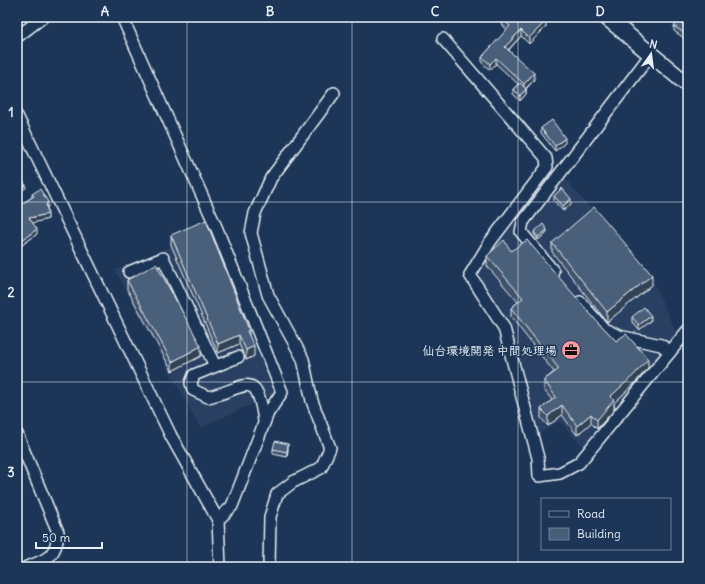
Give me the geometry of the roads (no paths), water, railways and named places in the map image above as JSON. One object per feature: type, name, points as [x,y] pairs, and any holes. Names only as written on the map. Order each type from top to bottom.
[{"type":"main road","points":[[606,17],[688,85]]},
{"type":"street","points":[[17,38],[43,17]]},
{"type":"street","points":[[122,17],[217,230],[282,392],[264,421],[232,506],[218,520]]},
{"type":"street","points":[[443,39],[546,158],[547,167],[490,242],[470,275],[504,328],[538,458],[538,476],[560,473],[578,463],[688,330]]},
{"type":"street","points":[[561,280],[522,232],[523,222],[651,54]]},
{"type":"street","points":[[269,567],[270,517],[277,494],[293,482],[321,468],[330,448],[312,401],[303,359],[268,294],[251,233],[255,213],[271,178],[334,93]]},
{"type":"street","points":[[18,121],[171,436],[218,520],[220,567]]},
{"type":"street","points":[[129,272],[163,258],[215,366]]},
{"type":"street","points":[[570,291],[604,329],[619,336],[661,345],[670,352]]},
{"type":"street","points":[[238,357],[194,376],[191,383],[193,390],[208,398],[244,385],[252,387],[258,391],[264,421]]},
{"type":"street","points":[[17,434],[58,532],[58,547],[51,555],[39,563],[27,567]]},
{"type":"place","name":"仙台環境開発 中間処理場","points":[[571,350]]}]
